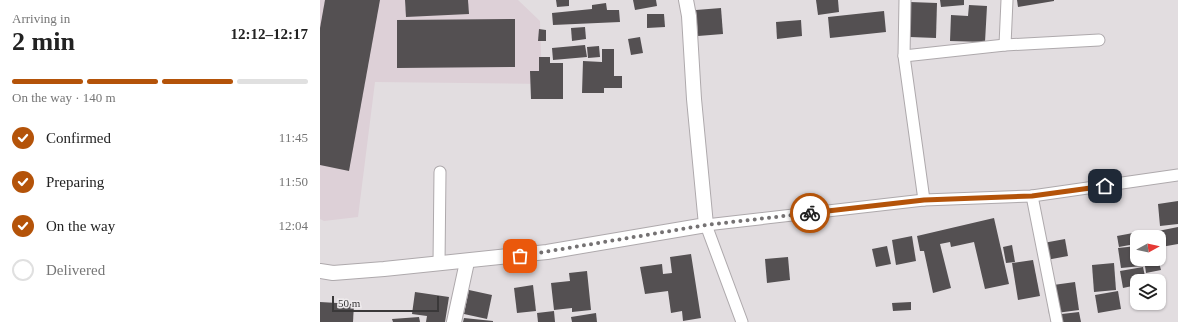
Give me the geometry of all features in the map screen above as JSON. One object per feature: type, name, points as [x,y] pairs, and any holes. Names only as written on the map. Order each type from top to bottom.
[{"type":"street","points":[[686,0],[689,16],[694,99],[706,225],[742,322]]},
{"type":"street","points":[[904,0],[904,56],[924,200]]},
{"type":"street","points":[[1005,45],[1007,0]]},
{"type":"street","points":[[904,56],[1005,45],[1099,40]]},
{"type":"street","points":[[439,264],[440,172]]},
{"type":"street","points":[[320,271],[333,273],[467,262],[547,252],[706,225],[924,200],[1032,196],[1178,175]]},
{"type":"street","points":[[1032,196],[1057,322]]},
{"type":"street","points":[[454,322],[467,262]]},
{"type":"shaded area","points":[[320,0],[518,0],[540,21],[542,84],[375,82],[358,217],[324,221],[320,219]]},
{"type":"building","points":[[325,0],[380,0],[349,171],[320,165],[320,28]]},
{"type":"building","points":[[405,0],[468,0],[469,14],[406,17]]},
{"type":"building","points":[[556,0],[569,0],[569,6],[557,7]]},
{"type":"building","points":[[633,0],[656,0],[657,6],[635,10]]},
{"type":"building","points":[[816,0],[838,0],[839,12],[818,15]]},
{"type":"building","points":[[940,0],[964,0],[964,5],[941,7]]},
{"type":"building","points":[[1017,0],[1054,0],[1054,1],[1018,7]]},
{"type":"building","points":[[910,2],[937,3],[936,38],[910,37]]},
{"type":"building","points":[[606,3],[607,10],[619,10],[620,22],[553,25],[552,13],[592,9],[592,5]]},
{"type":"building","points":[[969,5],[987,6],[985,42],[950,41],[951,15],[968,16]]},
{"type":"building","points":[[721,8],[723,34],[698,36],[696,10]]},
{"type":"building","points":[[884,11],[886,32],[830,38],[828,17]]},
{"type":"building","points":[[647,14],[664,14],[665,27],[647,28]]},
{"type":"building","points":[[515,19],[515,67],[397,68],[397,20]]},
{"type":"building","points":[[801,20],[802,36],[777,39],[776,22]]},
{"type":"building","points":[[585,27],[586,39],[572,41],[571,28]]},
{"type":"building","points":[[539,29],[546,30],[546,41],[538,41]]},
{"type":"building","points":[[640,37],[643,53],[631,55],[628,39]]},
{"type":"building","points":[[585,45],[587,57],[553,60],[552,48]]},
{"type":"building","points":[[599,46],[600,57],[588,58],[587,47]]},
{"type":"building","points":[[602,49],[614,49],[614,76],[622,76],[622,88],[604,88],[604,93],[582,93],[583,61],[602,62]]},
{"type":"building","points":[[539,57],[550,57],[550,63],[563,63],[563,99],[531,99],[530,71],[539,71]]},
{"type":"building","points":[[1178,201],[1178,224],[1160,226],[1158,204]]},
{"type":"building","points":[[994,218],[1009,284],[985,289],[974,242],[951,247],[950,242],[940,244],[951,288],[933,293],[924,251],[920,251],[917,236]]},
{"type":"building","points":[[1178,227],[1178,244],[1166,246],[1166,230],[1163,230]]},
{"type":"building","points":[[1130,234],[1130,245],[1119,247],[1117,236]]},
{"type":"building","points":[[912,236],[916,261],[896,265],[892,240]]},
{"type":"building","points":[[1065,239],[1068,256],[1041,261],[1038,244]]},
{"type":"building","points":[[1012,245],[1015,262],[1006,263],[1003,247]]},
{"type":"building","points":[[887,246],[891,264],[876,267],[872,249]]},
{"type":"building","points":[[1130,247],[1130,266],[1142,266],[1121,268],[1118,248]]},
{"type":"building","points":[[691,254],[701,318],[683,321],[682,311],[671,313],[668,291],[645,294],[640,267],[662,264],[663,274],[672,273],[670,257]]},
{"type":"building","points":[[788,257],[790,280],[767,283],[765,259]]},
{"type":"building","points":[[1033,260],[1040,296],[1018,300],[1012,263]]},
{"type":"building","points":[[1114,263],[1116,290],[1094,292],[1092,265]]},
{"type":"building","points":[[1145,266],[1160,266],[1161,270],[1146,273]]},
{"type":"building","points":[[1143,267],[1144,274],[1130,274],[1130,286],[1123,288],[1120,271]]},
{"type":"building","points":[[587,271],[591,310],[572,312],[572,308],[554,310],[551,283],[570,281],[569,273]]},
{"type":"building","points":[[1075,282],[1079,310],[1049,314],[1046,286]]},
{"type":"building","points":[[533,285],[536,311],[517,313],[514,288]]},
{"type":"building","points":[[469,290],[492,295],[487,319],[464,314]]},
{"type":"building","points":[[1118,291],[1121,309],[1098,313],[1095,295]]},
{"type":"building","points":[[415,292],[449,297],[445,322],[426,322],[427,316],[412,314]]},
{"type":"building","points":[[320,302],[354,304],[353,322],[320,322]]},
{"type":"building","points":[[911,302],[911,310],[893,311],[892,303]]},
{"type":"building","points":[[554,311],[555,322],[538,322],[537,313]]},
{"type":"building","points":[[1079,312],[1081,322],[1054,322],[1053,315]]},
{"type":"building","points":[[596,313],[597,322],[572,322],[571,317]]},
{"type":"building","points":[[419,317],[420,322],[393,322],[392,319]]},
{"type":"building","points":[[464,318],[493,321],[493,322],[463,322]]},
{"type":"way so far","points":[[520,256],[706,225],[810,213]]},
{"type":"route","points":[[810,213],[924,200],[1032,196],[1105,186]]}]
